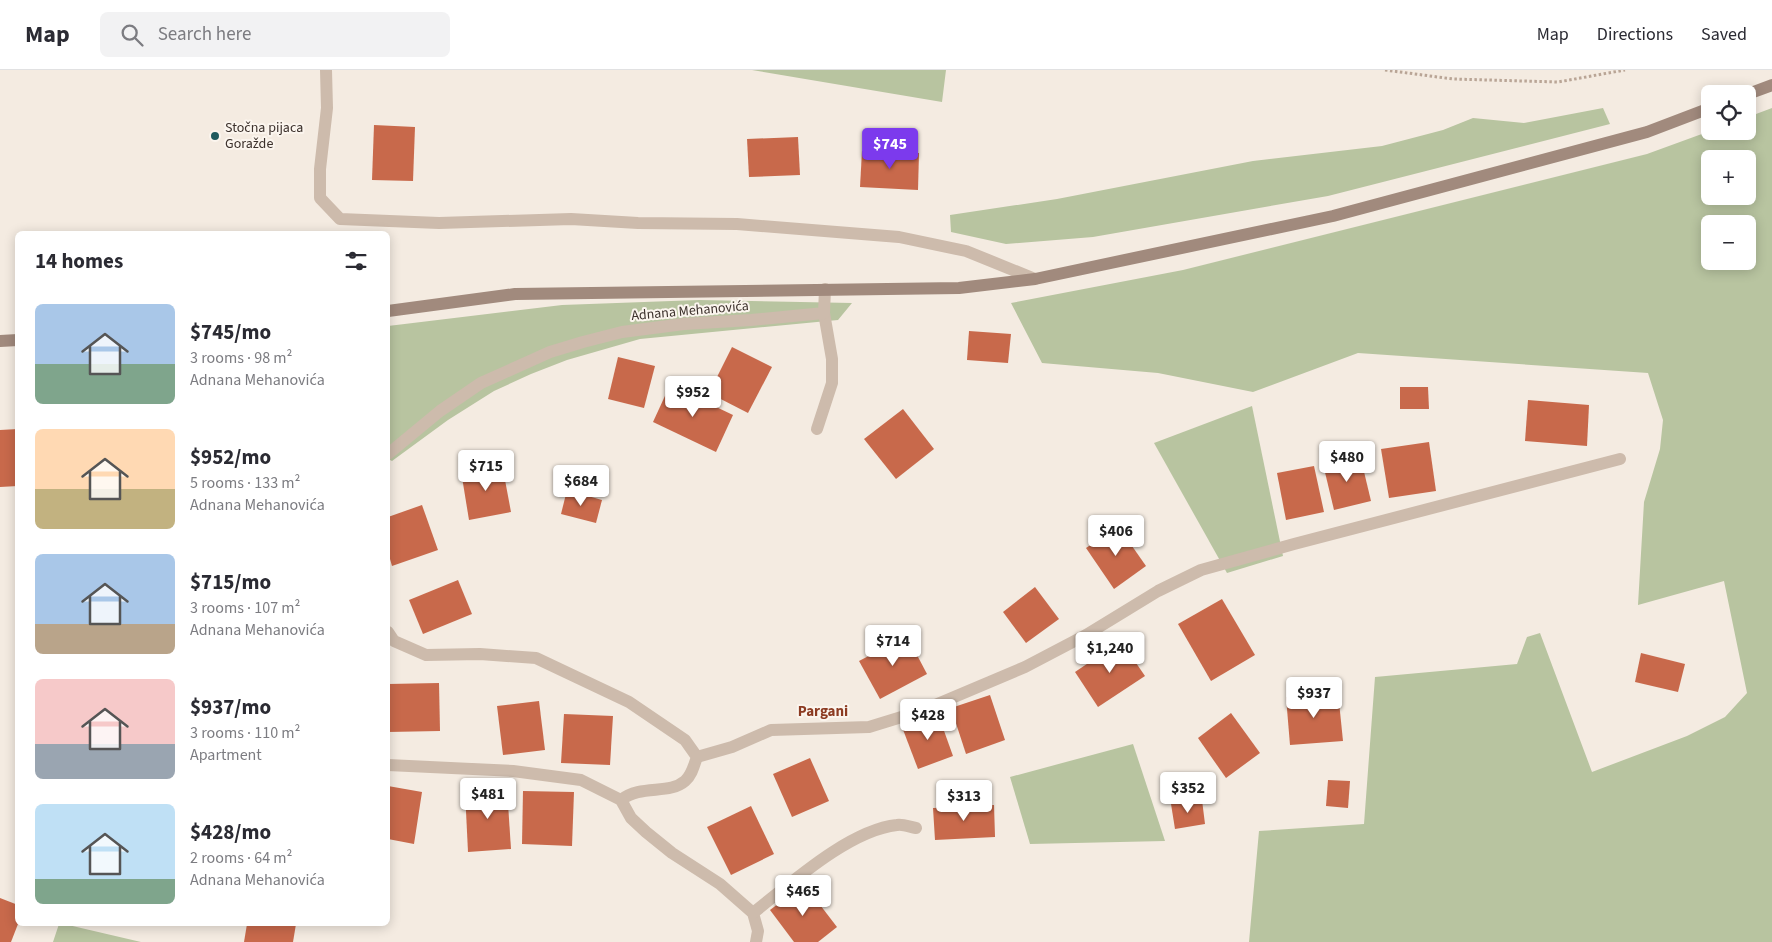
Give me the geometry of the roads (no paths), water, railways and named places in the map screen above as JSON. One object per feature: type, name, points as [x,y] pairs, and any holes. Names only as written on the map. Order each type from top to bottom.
[{"type":"street","points":[[326,70],[327,108],[320,169],[320,198],[340,219],[439,223],[571,218],[638,223],[737,224],[899,237],[966,251],[1035,279]]},
{"type":"street","points":[[1756,91],[1772,85]]},
{"type":"street","points":[[390,311],[515,294],[959,288],[1035,279],[1333,216],[1647,132],[1701,111]]},
{"type":"street","points":[[817,429],[832,383],[832,359],[824,313],[825,289]]},
{"type":"street","name":"Adnana Mehanovića","points":[[390,452],[440,411],[481,383],[550,352],[622,332],[684,324],[824,313]]},
{"type":"street","points":[[0,341],[15,340]]},
{"type":"street","points":[[698,757],[732,747],[772,730],[868,727],[921,711],[1025,667],[1086,635],[1158,591],[1201,570],[1620,459]]},
{"type":"street","points":[[390,638],[426,655],[480,654],[536,658],[629,702],[685,740],[698,757]]},
{"type":"street","points":[[621,800],[637,792],[676,786],[684,782],[691,774],[698,757]]},
{"type":"street","points":[[390,765],[513,771],[581,780],[621,800],[631,818],[646,832],[672,853],[720,884],[752,913],[758,931],[756,942]]},
{"type":"street","points":[[752,913],[827,855],[869,832],[898,825],[916,828]]},
{"type":"place","name":"Stočna pijaca Goražde","points":[[215,136]]},
{"type":"district","name":"Pargani","points":[[823,711]]}]
